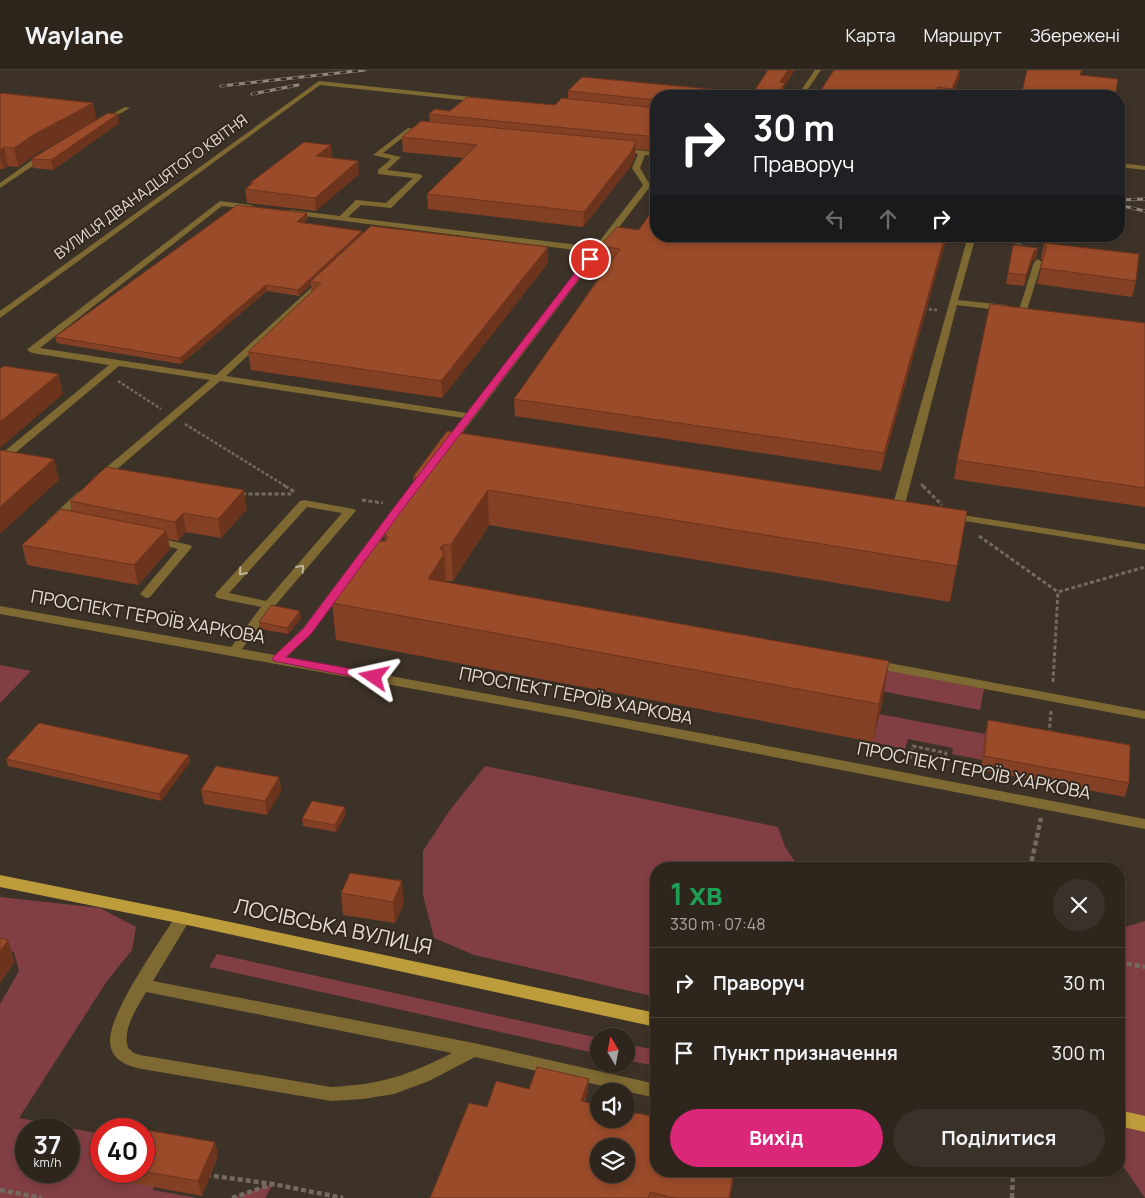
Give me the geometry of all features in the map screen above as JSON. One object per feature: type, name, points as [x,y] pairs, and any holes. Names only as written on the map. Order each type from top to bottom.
[{"type":"main road","name":"ЛОСІВСЬКА ВУЛИЦЯ","points":[[0,882],[183,918],[650,1019]]},
{"type":"main road","points":[[1125,1119],[1145,1124]]},
{"type":"street","points":[[804,90],[818,70]]},
{"type":"street","name":"ВУЛИЦЯ ДВАНАДЦЯТОГО КВІТНЯ","points":[[0,315],[319,83],[491,101]]},
{"type":"street","points":[[96,125],[127,108]]},
{"type":"street","points":[[342,218],[359,202],[388,206],[419,176],[381,172],[397,157],[377,155],[408,130],[438,133]]},
{"type":"street","points":[[613,150],[650,154]]},
{"type":"street","points":[[0,186],[49,152]]},
{"type":"street","points":[[642,153],[636,168],[650,185]]},
{"type":"street","points":[[1125,166],[1145,168]]},
{"type":"street","points":[[442,452],[458,438],[470,416],[597,250],[650,187]]},
{"type":"street","points":[[257,208],[220,203],[32,350],[470,416]]},
{"type":"street","points":[[286,211],[597,250]]},
{"type":"street","points":[[376,230],[384,224]]},
{"type":"street","points":[[898,508],[970,242]]},
{"type":"street","points":[[952,307],[1027,311],[1038,262]]},
{"type":"street","points":[[62,523],[53,521],[104,474],[218,378],[333,271]]},
{"type":"street","points":[[4,457],[117,363]]},
{"type":"street","points":[[278,659],[307,631],[430,467]]},
{"type":"street","points":[[234,652],[269,605],[350,511],[304,503],[221,595],[269,605]]},
{"type":"street","points":[[935,514],[1145,547]]},
{"type":"street","points":[[138,537],[186,546],[146,594]]},
{"type":"street","points":[[354,568],[369,570]]},
{"type":"street","name":"ПРОСПЕКТ ГЕРОЇВ ХАРКОВА","points":[[0,610],[278,659],[1044,803],[1145,824]]},
{"type":"street","points":[[858,662],[1145,715]]},
{"type":"street","points":[[183,918],[142,985],[117,1036],[120,1048],[127,1057],[147,1063],[331,1094],[379,1090],[414,1080],[474,1050]]},
{"type":"street","points":[[142,985],[474,1050],[650,1090]]},
{"type":"path","points":[[1015,242],[1037,254],[1038,262]]},
{"type":"path","points":[[920,308],[952,307]]},
{"type":"path","points":[[106,372],[172,417],[300,494],[234,494]]},
{"type":"path","points":[[355,500],[401,504]]},
{"type":"path","points":[[1049,736],[1058,592],[1145,568]]},
{"type":"path","points":[[910,759],[913,746],[946,753],[944,766]]},
{"type":"path","points":[[1031,862],[1044,803]]},
{"type":"path","points":[[1125,963],[1145,967]]},
{"type":"path","points":[[202,1174],[273,1184],[343,1198]]},
{"type":"path","points":[[1012,1198],[1013,1177]]},
{"type":"path","points":[[232,1198],[273,1184]]},
{"type":"path","points":[[0,1190],[42,1198]]},
{"type":"shaded area","points":[[810,655],[984,689],[980,710],[803,676]]},
{"type":"shaded area","points":[[0,665],[31,671],[0,703]]},
{"type":"shaded area","points":[[879,714],[985,734],[982,760],[952,754],[953,748],[908,739],[905,749],[873,742]]},
{"type":"shaded area","points":[[485,766],[778,827],[785,847],[795,862],[650,862],[650,996],[474,955],[434,938],[423,895],[423,851],[450,810]]},
{"type":"shaded area","points":[[0,897],[100,908],[136,927],[132,950],[107,981],[19,1118],[15,1118],[15,1183],[80,1183],[80,1130],[90,1132],[90,1183],[155,1183],[153,1190],[197,1198],[0,1198],[0,1004],[19,971],[14,952],[0,948]]},
{"type":"shaded area","points":[[1145,921],[1145,1198],[1125,1169],[1125,927]]},
{"type":"shaded area","points":[[217,954],[590,1036],[590,1052],[209,967]]},
{"type":"shaded area","points":[[635,1046],[650,1049],[650,1065],[635,1062]]},
{"type":"shaded area","points":[[163,1154],[155,1183],[155,1161]]},
{"type":"shaded area","points":[[273,1184],[265,1198],[232,1198]]},
{"type":"building","points":[[768,70],[788,70],[780,82],[785,83],[780,90],[755,90]]},
{"type":"building","points":[[834,70],[960,70],[952,89],[938,87],[937,90],[821,90]]},
{"type":"building","points":[[1027,70],[1082,70],[1080,75],[1118,79],[1116,90],[1022,90]]},
{"type":"building","points":[[582,77],[721,90],[650,90],[650,99],[568,91]]},
{"type":"building","points":[[0,93],[93,103],[33,135],[14,148],[4,147],[0,150]]},
{"type":"building","points":[[467,97],[555,105],[562,98],[650,107],[650,136],[429,114],[435,109],[450,111]]},
{"type":"building","points":[[108,113],[118,114],[51,160],[31,159]]},
{"type":"building","points":[[421,121],[636,141],[631,152],[584,212],[427,194],[477,145],[402,137]]},
{"type":"building","points":[[304,142],[331,145],[316,156],[358,161],[315,198],[245,189],[253,183],[250,183]]},
{"type":"building","points":[[237,205],[307,213],[297,222],[362,231],[298,290],[266,285],[180,358],[55,337]]},
{"type":"building","points":[[650,214],[650,242],[943,242],[884,453],[514,399],[620,249],[600,246],[617,227],[639,230]]},
{"type":"building","points":[[371,226],[548,247],[441,381],[248,352],[321,283],[310,282]]},
{"type":"building","points":[[1044,243],[1139,254],[1136,281],[1040,268],[1047,247]]},
{"type":"building","points":[[1013,245],[1038,248],[1034,251],[1026,275],[1008,273]]},
{"type":"building","points":[[990,304],[1145,323],[1145,488],[957,460]]},
{"type":"building","points":[[4,366],[59,374],[0,422],[0,369]]},
{"type":"building","points":[[447,431],[967,511],[957,566],[488,490],[451,544],[443,545],[440,548],[444,554],[428,579],[889,661],[879,704],[332,603],[378,541],[385,541],[388,538],[384,532],[423,479],[413,477]]},
{"type":"building","points":[[0,450],[54,459],[0,507]]},
{"type":"building","points":[[106,467],[244,490],[218,519],[183,513],[175,522],[70,501]]},
{"type":"building","points":[[61,509],[166,530],[134,565],[22,545]]},
{"type":"building","points":[[271,605],[300,611],[287,628],[259,622]]},
{"type":"building","points":[[988,720],[1130,745],[1129,783],[984,756]]},
{"type":"building","points":[[39,723],[189,755],[159,794],[6,759]]},
{"type":"building","points":[[216,766],[279,777],[265,801],[201,790]]},
{"type":"building","points":[[312,801],[345,807],[335,825],[302,819]]},
{"type":"building","points":[[350,873],[402,881],[393,902],[341,893]]},
{"type":"building","points":[[0,938],[8,940],[0,951]]},
{"type":"building","points":[[537,1067],[589,1079],[581,1101],[590,1103],[590,1128],[635,1128],[635,1113],[650,1116],[650,1177],[733,1177],[729,1198],[674,1198],[650,1192],[648,1198],[430,1198],[469,1103],[487,1107],[496,1081],[529,1089]]},
{"type":"building","points":[[155,1132],[215,1142],[198,1181],[155,1173]]},
{"type":"railway","points":[[221,86],[365,70]]},
{"type":"railway","points":[[252,94],[298,85]]},
{"type":"railway","points":[[1125,200],[1145,199]]},
{"type":"railway","points":[[1125,206],[1145,211]]},
{"type":"route","points":[[374,677],[278,659],[307,631],[401,504],[590,259]]}]
